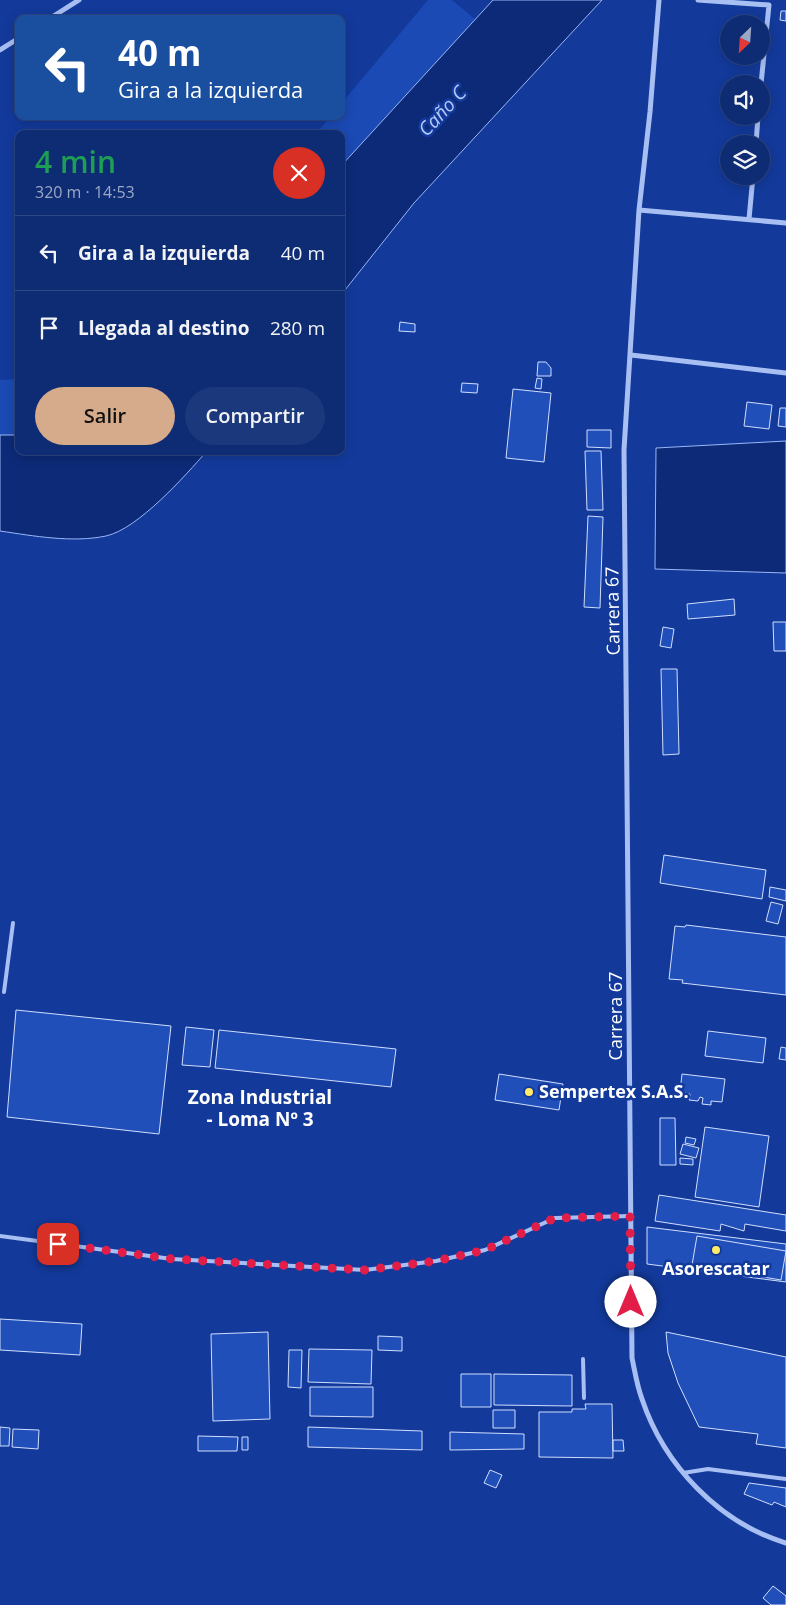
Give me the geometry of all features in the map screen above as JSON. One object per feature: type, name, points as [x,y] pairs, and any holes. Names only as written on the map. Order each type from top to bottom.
[{"type":"street","points":[[55,15],[79,0]]},
{"type":"street","name":"Carrera 67","points":[[659,0],[650,112],[639,210],[624,450],[632,1358],[645,1407],[659,1438],[683,1473],[704,1495],[727,1514],[753,1529],[786,1543]]},
{"type":"street","points":[[698,0],[768,5],[762,75]]},
{"type":"street","points":[[0,50],[15,41]]},
{"type":"street","points":[[749,219],[752,185]]},
{"type":"street","points":[[639,210],[786,223]]},
{"type":"street","points":[[631,355],[786,373]]},
{"type":"lane","points":[[4,992],[13,923]]},
{"type":"lane","points":[[0,1236],[172,1259],[365,1270],[436,1261],[485,1250],[555,1218],[630,1216]]},
{"type":"lane","points":[[583,1359],[584,1398]]},
{"type":"lane","points":[[683,1473],[708,1469],[786,1479]]},
{"type":"shaded area","points":[[428,0],[452,0],[476,20],[345,162],[345,130],[319,130],[328,120],[345,120],[345,99]]},
{"type":"shaded area","points":[[15,379],[15,435],[0,435],[0,380]]},
{"type":"water","name":"Caño C","points":[[493,0],[602,0],[414,203],[345,290],[345,162]]},
{"type":"water","points":[[0,435],[15,435],[15,455],[203,455],[146,513],[119,531],[106,536],[80,539],[53,538],[0,531]]},
{"type":"water","points":[[786,441],[786,573],[655,569],[656,448]]},
{"type":"building","points":[[781,11],[786,11],[786,21],[780,20]]},
{"type":"building","points":[[400,322],[415,324],[415,332],[399,331]]},
{"type":"building","points":[[538,362],[546,362],[551,368],[551,376],[537,376]]},
{"type":"building","points":[[537,378],[542,379],[541,389],[535,388]]},
{"type":"building","points":[[462,383],[478,384],[477,393],[461,392]]},
{"type":"building","points":[[513,389],[551,393],[544,462],[506,458]]},
{"type":"building","points":[[747,402],[772,405],[769,429],[744,426]]},
{"type":"building","points":[[780,408],[786,408],[786,427],[778,426]]},
{"type":"building","points":[[587,430],[611,430],[611,448],[587,447]]},
{"type":"building","points":[[585,451],[601,451],[603,510],[587,510]]},
{"type":"building","points":[[588,516],[603,517],[600,608],[584,607]]},
{"type":"building","points":[[734,599],[735,615],[688,619],[687,604]]},
{"type":"building","points":[[773,622],[786,622],[786,651],[774,651]]},
{"type":"building","points":[[663,627],[674,629],[671,648],[660,646]]},
{"type":"building","points":[[661,669],[677,669],[679,754],[663,755]]},
{"type":"building","points":[[664,855],[766,870],[762,899],[660,883]]},
{"type":"building","points":[[770,887],[786,890],[786,901],[769,897]]},
{"type":"building","points":[[771,902],[783,905],[778,924],[766,921]]},
{"type":"building","points":[[686,925],[786,937],[786,995],[682,983],[683,980],[669,979],[675,926],[685,927]]},
{"type":"building","points":[[16,1010],[171,1026],[159,1134],[7,1117]]},
{"type":"building","points":[[186,1027],[214,1030],[210,1067],[182,1065]]},
{"type":"building","points":[[219,1030],[396,1049],[391,1087],[215,1068]]},
{"type":"building","points":[[708,1031],[766,1038],[763,1063],[705,1056]]},
{"type":"building","points":[[781,1047],[786,1048],[786,1060],[779,1059]]},
{"type":"building","name":"Sempertex S.A.S.","points":[[499,1074],[563,1084],[559,1110],[495,1100]]},
{"type":"building","points":[[682,1074],[725,1079],[722,1102],[711,1101],[711,1105],[702,1104],[703,1098],[700,1097],[698,1101],[689,1100],[690,1094],[680,1092]]},
{"type":"building","points":[[660,1118],[675,1118],[676,1165],[660,1165]]},
{"type":"building","points":[[705,1127],[769,1136],[759,1207],[695,1197]]},
{"type":"building","points":[[686,1137],[696,1139],[694,1145],[685,1143]]},
{"type":"building","points":[[683,1144],[699,1148],[696,1158],[680,1154]]},
{"type":"building","points":[[680,1158],[693,1159],[693,1165],[680,1164]]},
{"type":"building","points":[[659,1195],[786,1215],[786,1231],[745,1224],[744,1231],[721,1224],[720,1231],[655,1221]]},
{"type":"building","name":"Asorescatar","points":[[647,1227],[786,1244],[786,1282],[647,1264]]},
{"type":"building","points":[[697,1236],[786,1251],[781,1280],[692,1265]]},
{"type":"building","points":[[0,1319],[82,1324],[80,1355],[0,1350]]},
{"type":"building","points":[[268,1332],[270,1419],[213,1421],[211,1334]]},
{"type":"building","points":[[666,1332],[786,1357],[786,1448],[756,1444],[758,1434],[699,1427],[678,1383],[668,1353]]},
{"type":"building","points":[[378,1336],[402,1337],[402,1351],[378,1350]]},
{"type":"building","points":[[309,1349],[372,1350],[371,1384],[308,1382]]},
{"type":"building","points":[[289,1350],[302,1350],[301,1388],[288,1387]]},
{"type":"building","points":[[461,1374],[491,1374],[491,1407],[461,1407]]},
{"type":"building","points":[[494,1374],[572,1375],[572,1406],[494,1405]]},
{"type":"building","points":[[310,1387],[373,1387],[373,1417],[310,1416]]},
{"type":"building","points":[[585,1404],[612,1404],[613,1458],[539,1457],[539,1412],[572,1412],[572,1409],[586,1409]]},
{"type":"building","points":[[493,1410],[515,1410],[515,1428],[493,1428]]},
{"type":"building","points":[[0,1427],[10,1428],[9,1446],[0,1446]]},
{"type":"building","points":[[308,1427],[422,1431],[422,1450],[308,1447]]},
{"type":"building","points":[[13,1429],[39,1430],[38,1449],[12,1447]]},
{"type":"building","points":[[450,1432],[524,1434],[524,1449],[450,1450]]},
{"type":"building","points":[[198,1436],[238,1437],[237,1451],[198,1451]]},
{"type":"building","points":[[242,1437],[248,1437],[248,1450],[242,1450]]},
{"type":"building","points":[[613,1440],[623,1440],[624,1451],[613,1451]]},
{"type":"building","points":[[490,1470],[502,1475],[496,1488],[484,1483]]},
{"type":"building","points":[[749,1483],[786,1488],[786,1507],[774,1502],[772,1505],[744,1494]]},
{"type":"building","points":[[773,1586],[786,1596],[786,1605],[771,1605],[763,1598]]},
{"type":"place","name":"Sempertex S.A.S.","points":[[529,1092]]},
{"type":"place","name":"Asorescatar","points":[[716,1250]]},
{"type":"district","name":"Zona Industrial - Loma Nº 3","points":[[260,1108]]},
{"type":"route","points":[[58,1244],[172,1259],[365,1270],[436,1261],[485,1250],[555,1218],[630,1216],[631,1302]]}]
